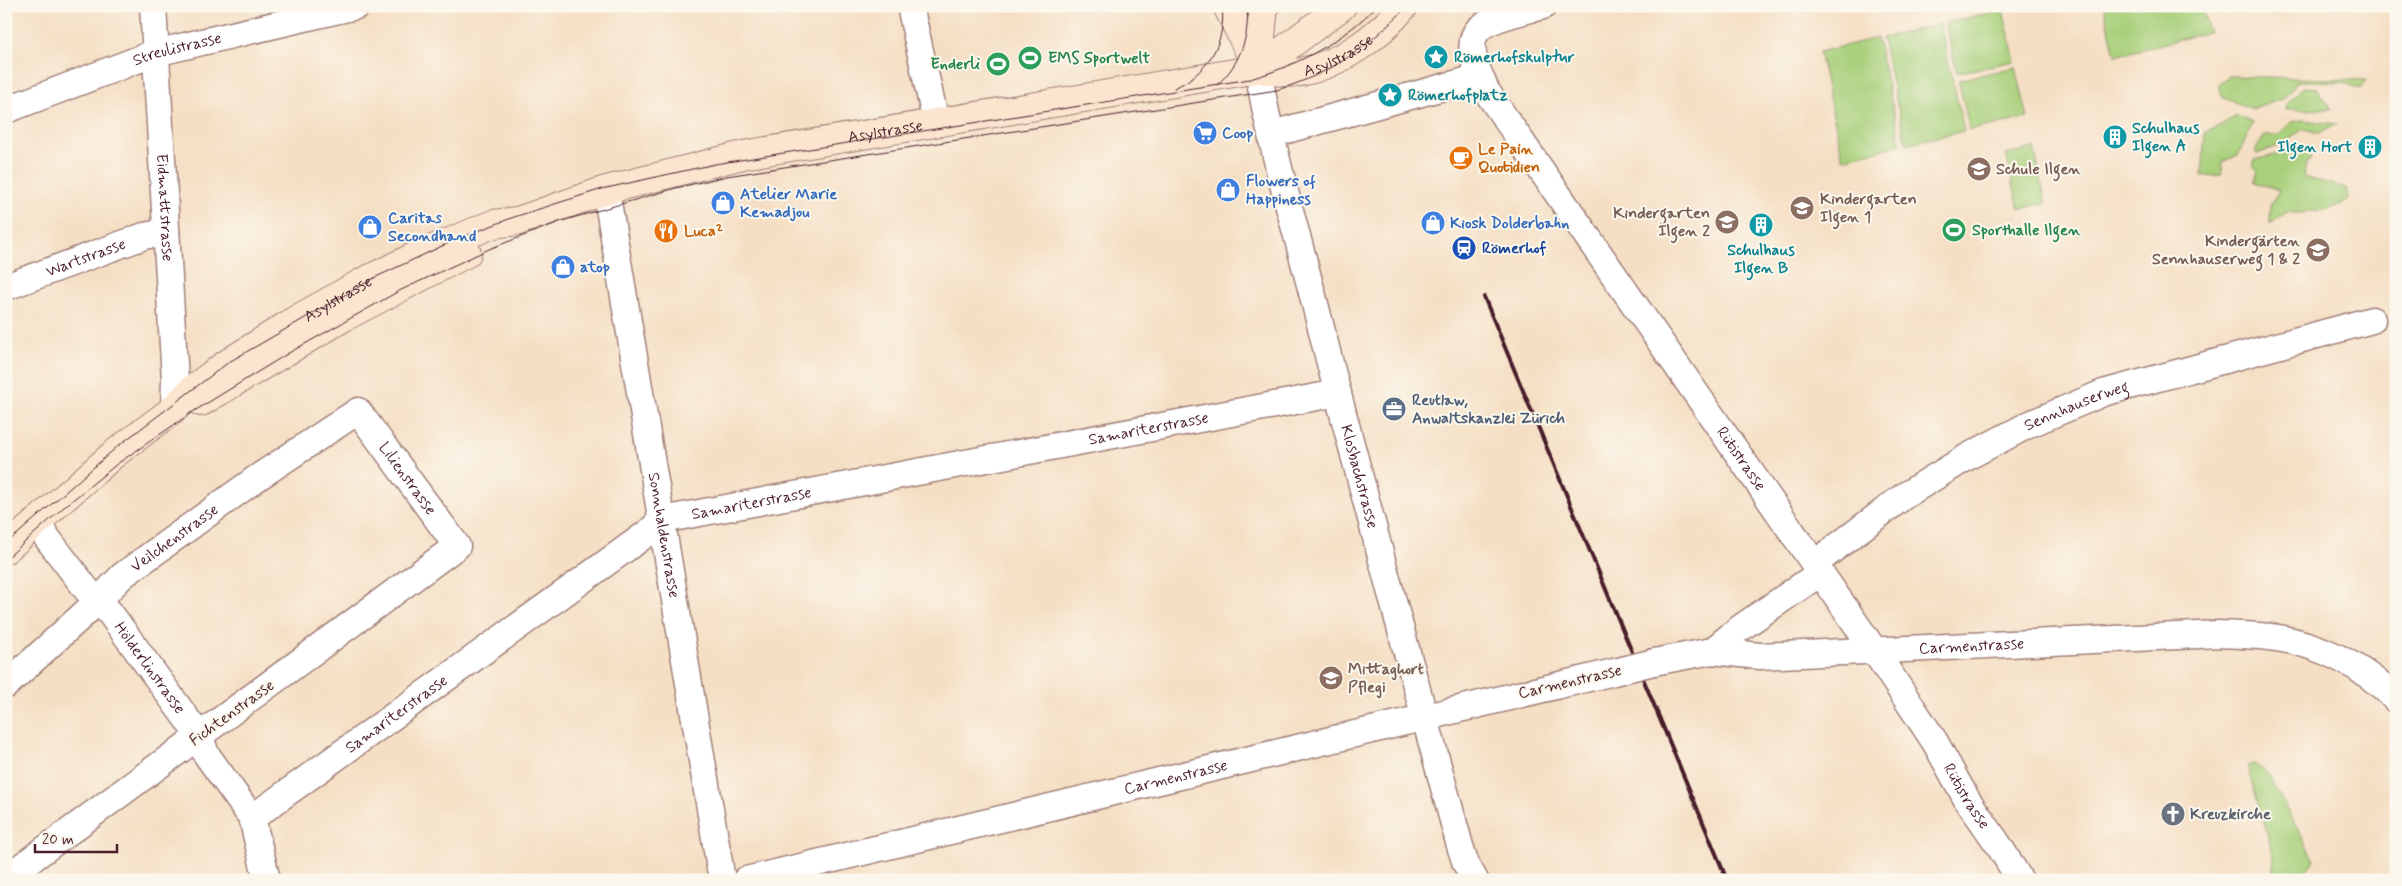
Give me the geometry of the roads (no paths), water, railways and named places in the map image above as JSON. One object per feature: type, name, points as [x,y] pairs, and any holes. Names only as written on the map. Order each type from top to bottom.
[{"type":"main road","name":"Klosbachstrasse","points":[[1227,6],[1258,69]]},
{"type":"main road","name":"Klosbachstrasse","points":[[1258,69],[1264,6]]},
{"type":"main road","name":"Asylstrasse","points":[[1258,69],[1342,6]]},
{"type":"main road","name":"Asylstrasse","points":[[6,549],[114,454],[174,409],[193,389],[226,365],[294,321],[351,289],[416,256],[493,224],[518,221],[606,190],[743,155],[1258,69],[1299,72],[1333,62],[1385,28],[1404,6]]},
{"type":"street","name":"Eidmattstrasse","points":[[153,6],[174,409]]},
{"type":"street","name":"Streulistrasse","points":[[6,110],[155,53],[356,6]]},
{"type":"street","points":[[910,6],[936,122]]},
{"type":"street","name":"Rütistrasse","points":[[1543,6],[1484,25],[1474,36],[1473,50],[1480,77],[1487,92],[1874,650],[1936,742],[1966,798],[2020,880]]},
{"type":"street","name":"Klosbachstrasse","points":[[1258,69],[1272,134],[1338,393],[1460,846],[1466,864],[1475,880]]},
{"type":"street","points":[[1272,134],[1480,77]]},
{"type":"street","name":"Sonnhaldenstrasse","points":[[606,190],[722,880]]},
{"type":"street","name":"Wartstrasse","points":[[6,287],[144,236],[166,232]]},
{"type":"street","name":"Sennhauserweg","points":[[1712,651],[1904,496],[1968,456],[2030,424],[2103,393],[2372,320]]},
{"type":"street","name":"Samariterstrasse","points":[[252,818],[649,532],[662,520],[1338,393]]},
{"type":"street","name":"Lilienstrasse","points":[[358,411],[446,554]]},
{"type":"street","name":"Veilchenstrasse","points":[[6,685],[98,601],[122,576],[256,478],[358,411]]},
{"type":"street","name":"Hölderlinstrasse","points":[[35,522],[76,576],[110,613],[200,737],[206,754],[252,818],[266,880]]},
{"type":"street","name":"Fichtenstrasse","points":[[6,878],[446,554]]},
{"type":"street","name":"Carmenstrasse","points":[[746,880],[1654,662],[1712,651],[1760,656],[2220,634],[2271,637],[2326,652],[2361,669],[2396,700]]},
{"type":"tram line","points":[[1174,88],[1196,74],[1212,55],[1218,44],[1221,32],[1222,6]]},
{"type":"tram line","points":[[1217,85],[1232,68],[1242,49],[1247,28],[1247,6]]},
{"type":"tram line","points":[[6,544],[118,446],[229,362],[374,278],[455,240],[514,217],[602,189],[715,164],[1250,79],[1285,67],[1318,51],[1349,31],[1377,6]]},
{"type":"tram line","points":[[6,559],[64,507],[117,464],[191,413],[287,354],[399,291],[489,249],[562,221],[676,188],[727,176],[1277,90],[1298,83],[1333,67],[1378,34],[1408,6]]},
{"type":"railway","points":[[1484,297],[1727,880]]},
{"type":"place","name":"Römerhofskulptur","points":[[1436,57]]},
{"type":"place","name":"EMS Sportwelt","points":[[1030,58]]},
{"type":"place","name":"Enderli","points":[[998,64]]},
{"type":"place","name":"Römerhofplatz","points":[[1390,95]]},
{"type":"place","name":"Coop","points":[[1205,133]]},
{"type":"place","name":"Schulhaus Ilgen A","points":[[2115,137]]},
{"type":"place","name":"Ilgen Hort","points":[[2370,147]]},
{"type":"place","name":"Le Pain Quotidien","points":[[1461,158]]},
{"type":"place","name":"Schule Ilgen","points":[[1979,169]]},
{"type":"place","name":"Flowers of Happiness","points":[[1228,190]]},
{"type":"place","name":"Atelier Marie Kemadjou","points":[[723,203]]},
{"type":"place","name":"Kindergarten Ilgen 1","points":[[1802,208]]},
{"type":"place","name":"Kindergarten Ilgen 2","points":[[1727,222]]},
{"type":"place","name":"Kiosk Dolderbahn","points":[[1433,223]]},
{"type":"place","name":"Schulhaus Ilgen B","points":[[1761,225]]},
{"type":"place","name":"Caritas Secondhand","points":[[370,227]]},
{"type":"place","name":"Sporthalle Ilgen","points":[[1954,230]]},
{"type":"place","name":"Luca²","points":[[666,231]]},
{"type":"place","name":"Römerhof","points":[[1464,248]]},
{"type":"place","name":"Kindergärten Sennhauserweg 1 & 2","points":[[2318,250]]},
{"type":"place","name":"atop","points":[[563,267]]},
{"type":"place","name":"Reutlaw, Anwaltskanzlei Zürich","points":[[1394,409]]},
{"type":"place","name":"Mittaghort Pflegi","points":[[1331,678]]},
{"type":"place","name":"Kreuzkirche","points":[[2173,814]]}]
